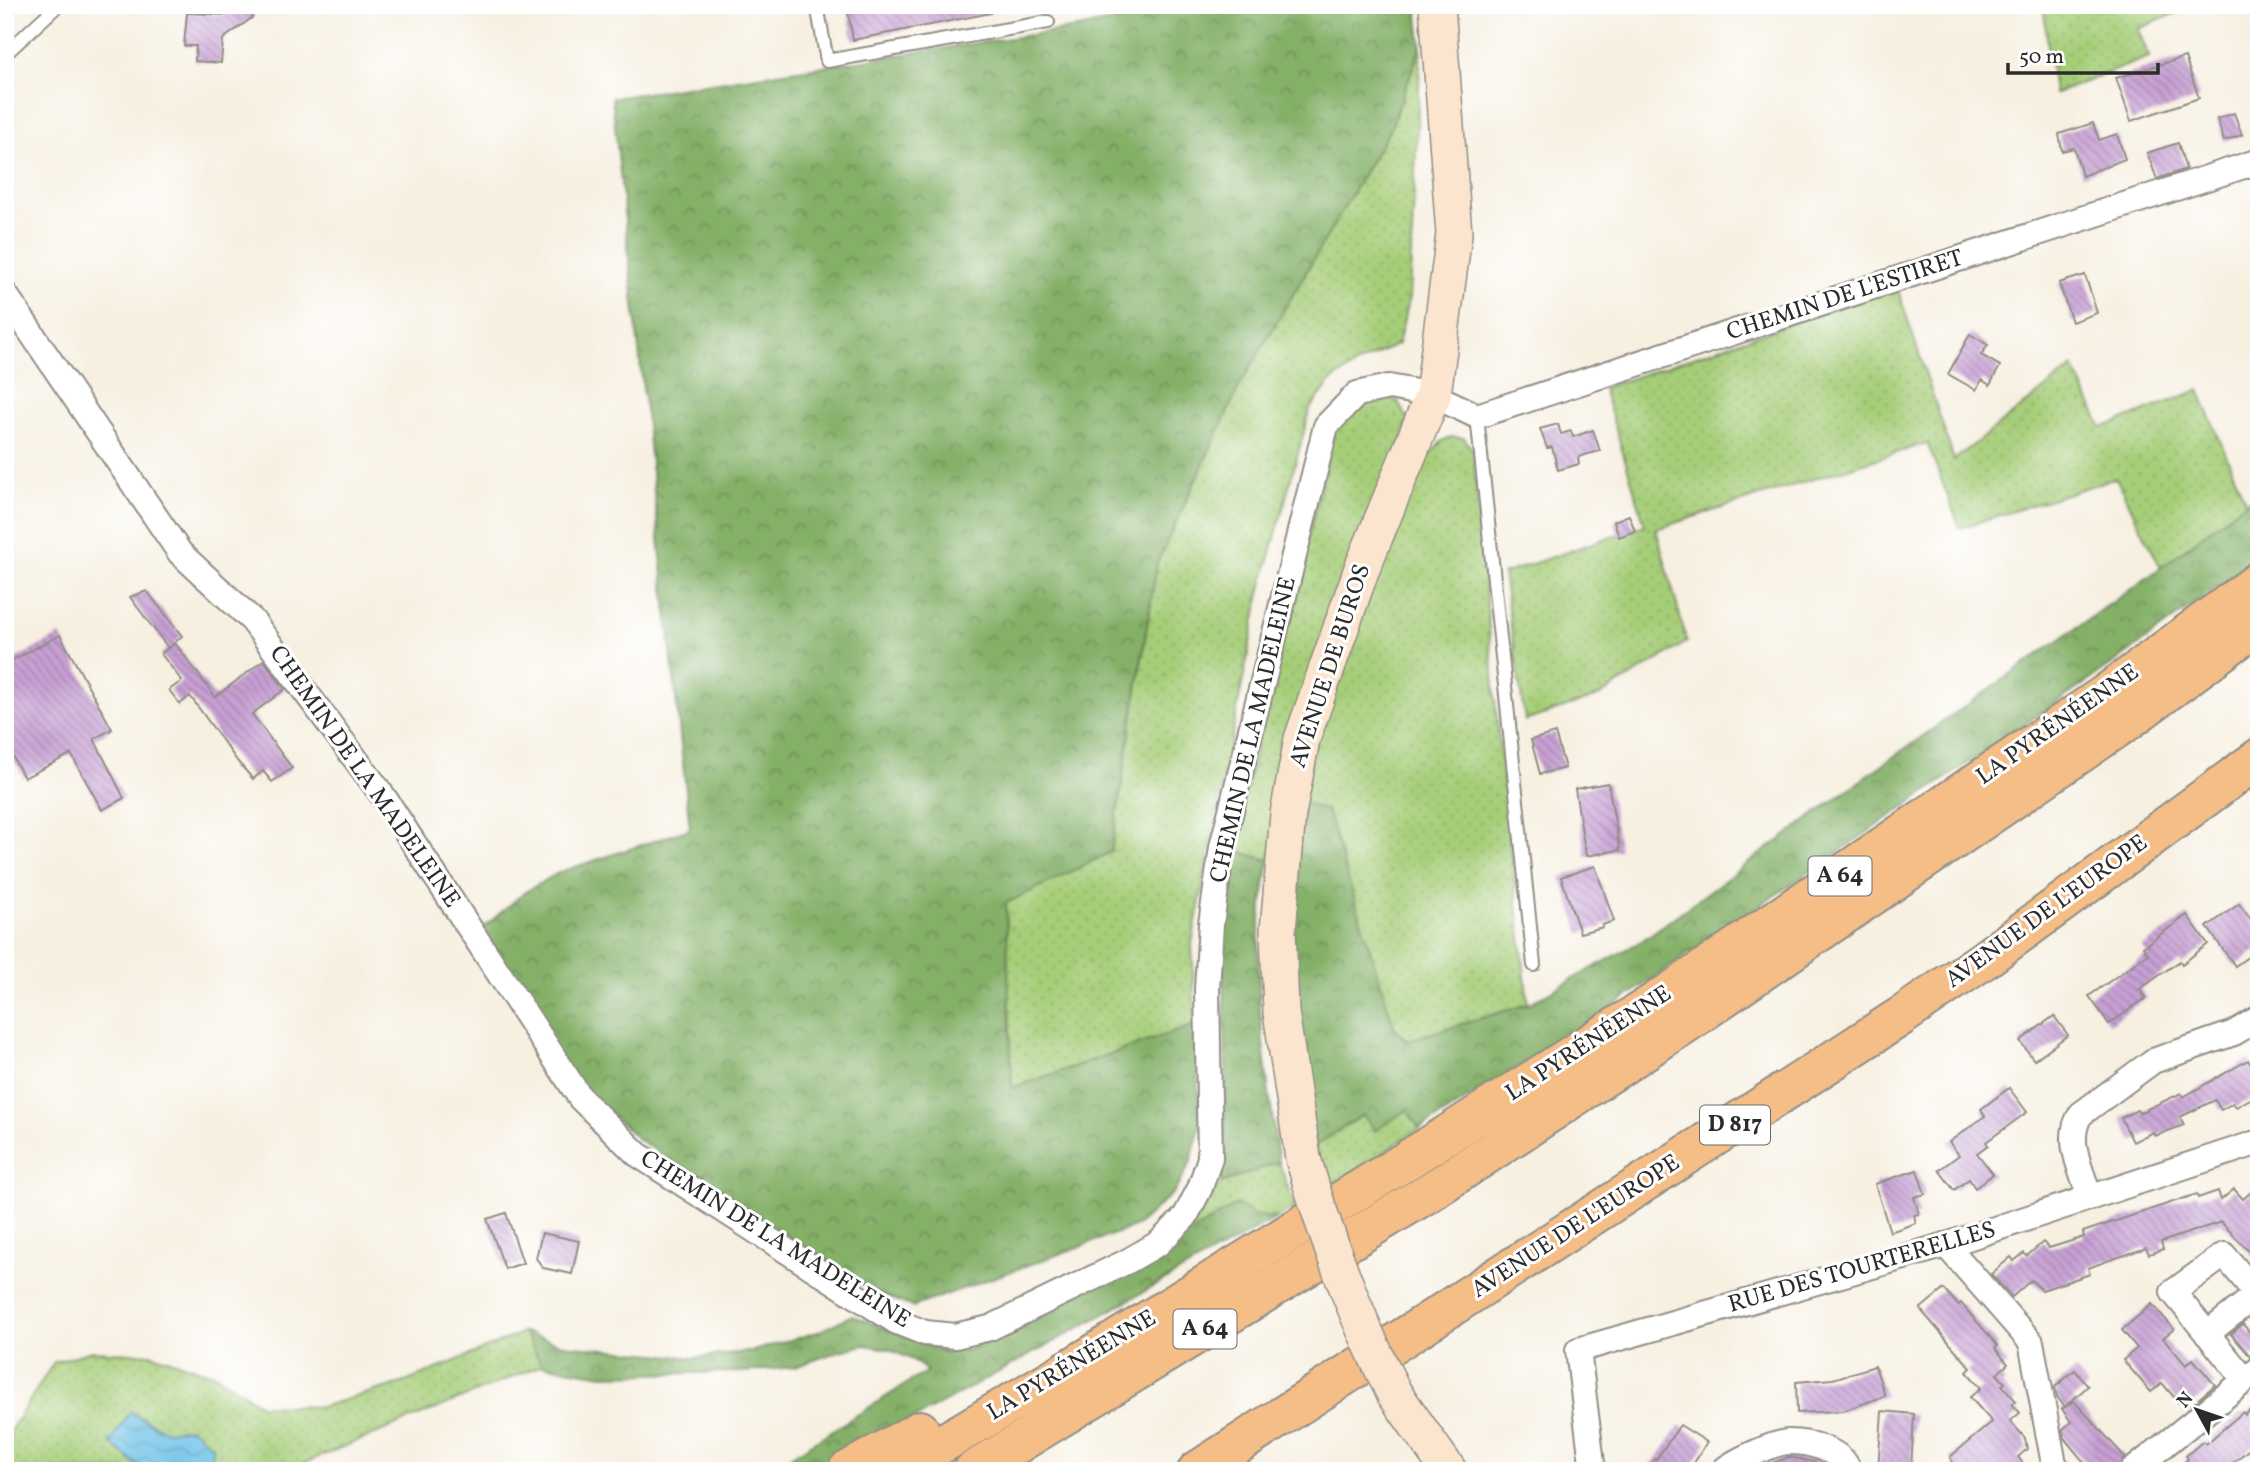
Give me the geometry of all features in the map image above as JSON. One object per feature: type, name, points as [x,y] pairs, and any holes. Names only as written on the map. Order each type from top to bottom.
[{"type":"main road","name":"LA PYRÉNÉENNE","points":[[896,1471],[1074,1366],[1412,1157],[1670,993],[2104,695],[2259,581]]},
{"type":"main road","name":"LA PYRÉNÉENNE","points":[[973,1471],[1436,1188],[1688,1022],[2126,722],[2259,624]]},
{"type":"main road","name":"AVENUE DE L'EUROPE","points":[[1197,1471],[1903,1015],[2259,758]]},
{"type":"main road","points":[[847,1471],[1032,1367],[1074,1366]]},
{"type":"street","name":"AVENUE DE BUROS","points":[[1437,5],[1454,234],[1433,395],[1361,571],[1302,739],[1288,814],[1278,930],[1281,1012],[1303,1158],[1321,1220],[1366,1338],[1394,1392],[1450,1471]]},
{"type":"street","name":"CHEMIN DE L'ESTIRET","points":[[1477,416],[2259,161]]},
{"type":"street","name":"CHEMIN DE LA MADELEINE","points":[[5,294],[180,553],[252,620],[383,796],[581,1099],[637,1154],[895,1321],[925,1333],[955,1336],[990,1328],[1128,1261],[1158,1243],[1185,1217],[1200,1188],[1210,1158],[1207,989],[1211,924],[1222,847],[1326,426],[1357,394],[1390,387],[1433,395]]},
{"type":"street","points":[[1433,395],[1477,416]]},
{"type":"street","points":[[2090,1198],[2072,1142],[2075,1123],[2081,1114],[2153,1061],[2234,1033],[2259,1018]]},
{"type":"street","name":"RUE DES TOURTERELLES","points":[[1593,1471],[1578,1350],[1946,1245],[2259,1142]]},
{"type":"street","points":[[1946,1245],[2031,1342],[2054,1464],[2060,1471]]},
{"type":"street","points":[[2132,1471],[2252,1374],[2207,1334]]},
{"type":"street","points":[[1723,1471],[1749,1456],[1787,1442],[1826,1448],[1848,1466],[1849,1471]]},
{"type":"lane","points":[[5,54],[58,5]]},
{"type":"lane","points":[[817,5],[827,61],[1048,22]]},
{"type":"lane","points":[[1477,416],[1534,965]]},
{"type":"green space","points":[[1181,5],[1417,5],[1421,45],[1391,127],[1240,385],[1157,563],[1111,852],[1006,903],[1012,1088],[1195,1025],[1200,1128],[1190,1164],[1175,1191],[1137,1226],[912,1307],[869,1289],[639,1140],[576,1082],[478,932],[525,892],[560,872],[690,829],[612,98],[1083,27]]},
{"type":"green space","points":[[2043,5],[2176,5],[2179,12],[2138,29],[2149,57],[2054,94]]},
{"type":"green space","points":[[1421,45],[1409,298],[1398,344],[1332,380],[1310,409],[1260,593],[1192,943],[1195,1025],[1011,1088],[1006,903],[1111,852],[1157,563],[1240,385],[1391,127]]},
{"type":"green space","points":[[1897,287],[1954,460],[2073,367],[2102,428],[2199,390],[2246,503],[2161,568],[2116,478],[1960,528],[1927,443],[1656,529],[1687,642],[1599,696],[1525,721],[1503,574],[1645,525],[1603,388]]},
{"type":"green space","points":[[1385,397],[1398,401],[1408,420],[1269,860],[1231,850],[1335,428],[1366,400]]},
{"type":"green space","points":[[1452,437],[1464,438],[1473,450],[1498,730],[1528,1004],[1407,1041],[1394,1026],[1303,802],[1315,742],[1400,508],[1431,453],[1442,441]]},
{"type":"green space","points":[[2259,492],[2259,556],[2113,664],[1600,1015],[1420,1129],[1407,1110],[1375,1131],[1363,1115],[1314,1146],[1290,976],[1303,802],[1327,811],[1394,1026],[1406,1041],[1528,1004],[1643,940],[1879,767],[2151,575]]},
{"type":"green space","points":[[1231,850],[1269,860],[1260,920],[1259,981],[1263,1041],[1279,1162],[1221,1183],[1226,1073],[1222,920]]},
{"type":"green space","points":[[1407,1110],[1420,1129],[1326,1188],[1314,1146],[1364,1115]]},
{"type":"green space","points":[[1279,1162],[1295,1208],[1277,1218],[1256,1216],[1184,1237],[1221,1183]]},
{"type":"green space","points":[[1237,1204],[1256,1216],[1277,1218],[820,1471],[768,1471],[927,1371],[913,1360],[889,1349],[865,1345],[795,1367],[743,1372],[603,1375],[542,1365],[524,1332],[565,1345],[694,1358],[753,1351],[818,1332],[852,1315],[946,1353],[970,1349],[1184,1237]]},
{"type":"green space","points":[[524,1332],[542,1365],[285,1471],[5,1470],[5,1439],[54,1362],[91,1351],[152,1354],[216,1375],[261,1405],[321,1407],[408,1381]]},
{"type":"water","points":[[130,1412],[166,1431],[191,1428],[212,1446],[211,1465],[206,1471],[144,1471],[110,1443]]},
{"type":"building","points":[[218,5],[243,5],[253,17],[223,39],[221,63],[195,61],[196,46],[184,46],[187,13],[225,15]]},
{"type":"building","points":[[847,5],[991,5],[991,13],[853,40]]},
{"type":"building","points":[[2185,57],[2199,98],[2131,121],[2116,78]]},
{"type":"building","points":[[2234,113],[2242,135],[2224,141],[2217,119]]},
{"type":"building","points":[[2093,123],[2099,140],[2117,134],[2125,159],[2082,176],[2074,148],[2062,151],[2059,134]]},
{"type":"building","points":[[2178,143],[2186,169],[2157,179],[2147,153]]},
{"type":"building","points":[[2085,275],[2097,313],[2072,322],[2059,283]]},
{"type":"building","points":[[1970,334],[1988,345],[1981,355],[2000,366],[1990,385],[1982,380],[1976,390],[1948,374]]},
{"type":"building","points":[[1558,424],[1561,434],[1571,431],[1573,437],[1593,430],[1600,451],[1581,456],[1578,458],[1579,464],[1558,470],[1552,447],[1547,448],[1540,429]]},
{"type":"building","points":[[1629,515],[1635,531],[1619,537],[1614,521]]},
{"type":"building","points":[[147,591],[182,636],[169,648],[175,643],[215,697],[264,660],[285,689],[252,714],[292,768],[272,782],[263,771],[253,779],[190,696],[180,704],[169,690],[182,681],[161,654],[168,648],[130,597]]},
{"type":"building","points":[[60,635],[112,729],[94,739],[124,798],[102,810],[71,754],[24,778],[5,742],[5,664]]},
{"type":"building","points":[[1555,733],[1565,768],[1540,774],[1531,740]]},
{"type":"building","points":[[1608,783],[1620,850],[1586,856],[1575,789]]},
{"type":"building","points":[[1595,866],[1614,921],[1580,933],[1561,877]]},
{"type":"building","points":[[2239,904],[2259,930],[2259,949],[2235,966],[2207,927]]},
{"type":"building","points":[[2187,915],[2208,944],[2182,964],[2180,961],[2140,989],[2146,998],[2109,1024],[2089,996],[2148,954],[2143,947]]},
{"type":"building","points":[[2054,1016],[2068,1035],[2034,1060],[2020,1041]]},
{"type":"building","points":[[2248,1060],[2259,1078],[2259,1094],[2236,1107],[2233,1103],[2221,1110],[2215,1100],[2180,1117],[2184,1125],[2155,1136],[2153,1132],[2133,1142],[2121,1118],[2137,1110],[2139,1113],[2181,1093],[2183,1097]]},
{"type":"building","points":[[2009,1088],[2027,1112],[1986,1142],[1988,1145],[1977,1153],[1993,1174],[1975,1188],[1969,1179],[1954,1190],[1939,1170],[1959,1155],[1949,1142],[1985,1116],[1981,1109]]},
{"type":"building","points":[[1917,1170],[1925,1194],[1914,1197],[1919,1214],[1914,1215],[1916,1223],[1890,1232],[1875,1184]]},
{"type":"building","points":[[2259,1185],[2259,1262],[2221,1222],[2161,1242],[2163,1249],[2149,1254],[2146,1248],[2107,1261],[2088,1268],[2090,1274],[2042,1290],[2031,1280],[2012,1297],[1991,1274],[2011,1257],[2014,1261],[2024,1253],[2027,1256],[2043,1242],[2049,1248],[2084,1237],[2083,1232],[2197,1194],[2198,1198],[2218,1191],[2221,1200],[2234,1189],[2243,1199]]},
{"type":"building","points":[[506,1213],[523,1263],[505,1269],[487,1219]]},
{"type":"building","points":[[542,1233],[579,1241],[572,1274],[543,1268],[536,1258]]},
{"type":"building","points":[[1944,1289],[1958,1305],[1961,1303],[1998,1346],[1995,1348],[2008,1364],[1997,1374],[2005,1383],[2002,1385],[2016,1401],[2012,1404],[2020,1413],[2010,1421],[2025,1438],[2027,1449],[2018,1457],[2030,1471],[1955,1471],[1950,1457],[1992,1422],[1970,1397],[1981,1388],[1967,1372],[1971,1368],[1920,1309]]},
{"type":"building","points":[[2152,1304],[2174,1329],[2163,1338],[2186,1365],[2193,1359],[2215,1385],[2191,1405],[2184,1398],[2179,1403],[2162,1383],[2151,1392],[2123,1360],[2137,1348],[2122,1330]]},
{"type":"building","points":[[2243,1324],[2251,1334],[2259,1327],[2259,1354],[2251,1357],[2231,1334]]},
{"type":"building","points":[[1875,1366],[1885,1396],[1843,1411],[1797,1413],[1796,1382],[1833,1379]]},
{"type":"building","points":[[2075,1370],[2088,1386],[2065,1407],[2057,1397],[2055,1387]]},
{"type":"building","points":[[2074,1401],[2125,1457],[2116,1471],[2095,1471],[2090,1464],[2087,1466],[2064,1438],[2063,1429],[2071,1422],[2062,1409]]},
{"type":"building","points":[[2259,1402],[2259,1441],[2223,1471],[2175,1471],[2188,1459],[2186,1456],[2203,1441],[2206,1444]]},
{"type":"building","points":[[1882,1411],[1914,1414],[1911,1471],[1878,1471]]},
{"type":"building","points":[[1680,1425],[1707,1442],[1689,1471],[1642,1471],[1657,1458]]},
{"type":"building","points":[[1789,1457],[1816,1462],[1818,1471],[1751,1471]]}]
